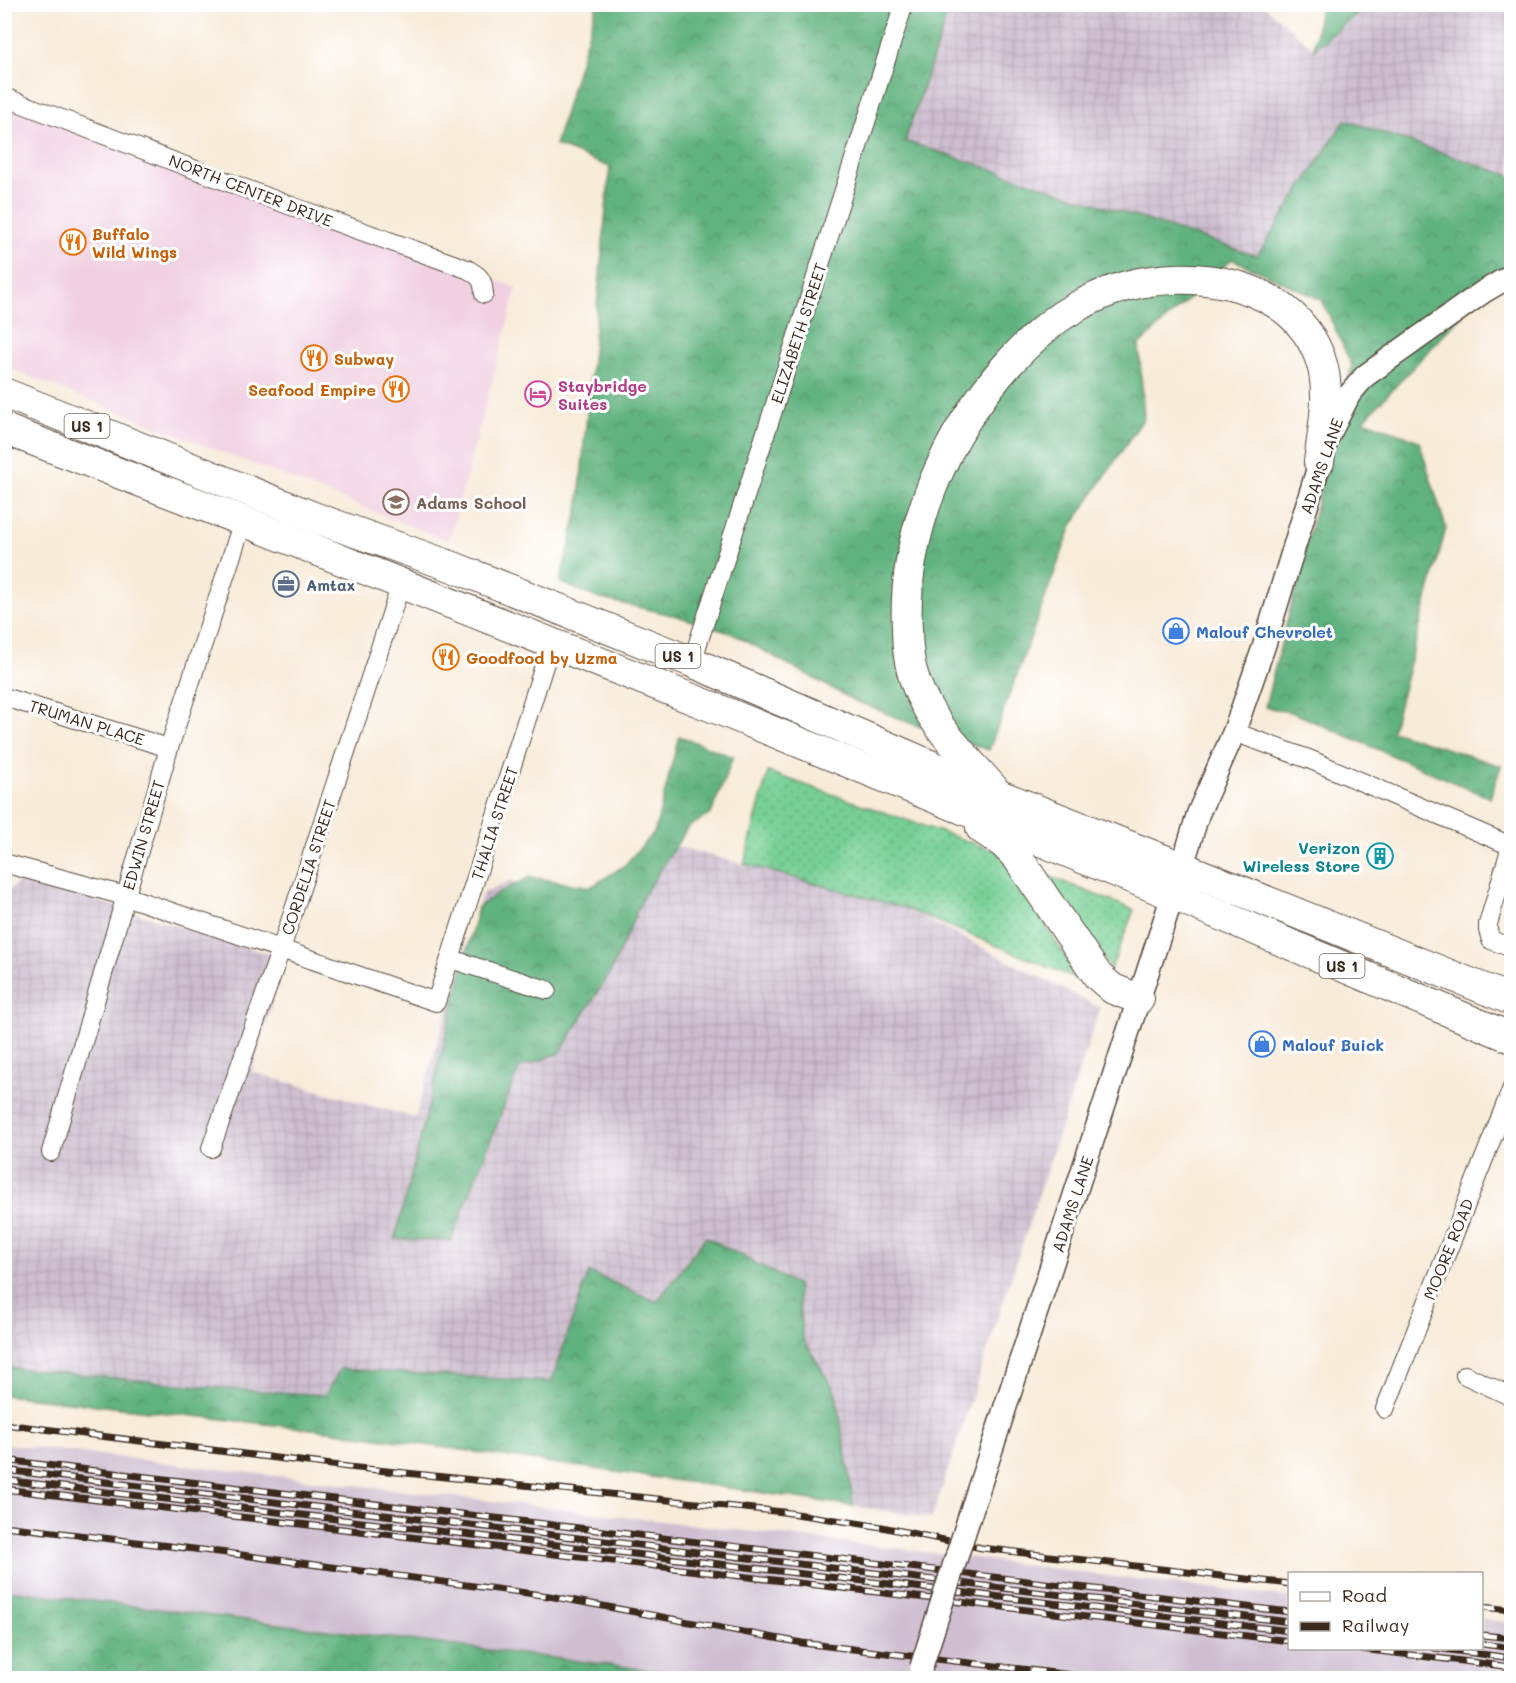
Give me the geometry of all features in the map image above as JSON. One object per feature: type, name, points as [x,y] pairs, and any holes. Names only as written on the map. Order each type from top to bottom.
[{"type":"highway","points":[[999,795],[942,731],[923,700],[908,654],[906,602],[913,548],[935,480],[952,443],[982,396],[1020,352],[1049,325],[1065,314],[1092,299],[1122,287],[1155,281],[1189,279],[1222,282],[1253,292],[1292,315],[1306,332],[1321,360],[1326,393],[1319,462]]},
{"type":"highway","name":"US 1","points":[[4,393],[316,518],[456,568],[692,662],[999,795],[1512,1000]]},
{"type":"highway","name":"US 1","points":[[4,429],[725,712],[1173,895],[1512,1038]]},
{"type":"highway","points":[[944,803],[1011,850],[1098,976],[1113,989],[1139,999]]},
{"type":"street","name":"ELIZABETH STREET","points":[[692,662],[904,4]]},
{"type":"street","name":"NORTH CENTER DRIVE","points":[[4,97],[283,203],[467,269],[477,274],[483,282],[484,294]]},
{"type":"street","name":"ADAMS LANE","points":[[919,1673],[1198,814],[1234,732],[1264,646],[1327,439],[1349,395],[1365,376],[1483,292],[1512,275]]},
{"type":"street","name":"EDWIN STREET","points":[[51,1152],[169,748],[243,521]]},
{"type":"street","name":"CORDELIA STREET","points":[[211,1148],[281,949],[401,584]]},
{"type":"street","name":"THALIA STREET","points":[[281,949],[436,1002],[551,644]]},
{"type":"street","name":"TRUMAN PLACE","points":[[4,697],[169,748]]},
{"type":"street","points":[[1234,732],[1311,760],[1511,845],[1488,930],[1491,940],[1512,948]]},
{"type":"street","points":[[4,863],[125,896],[281,949]]},
{"type":"street","points":[[451,959],[547,990]]},
{"type":"street","name":"MOORE ROAD","points":[[1385,1409],[1512,1088]]},
{"type":"street","points":[[1465,1375],[1512,1397]]},
{"type":"shaded area","points":[[951,5],[1263,5],[1314,49],[1367,5],[1511,5],[1511,176],[1345,120],[1257,256],[904,141]]},
{"type":"shaded area","points":[[4,99],[517,288],[449,541],[5,367]]},
{"type":"shaded area","points":[[672,845],[905,908],[1100,1008],[932,1518],[854,1506],[836,1393],[803,1339],[797,1285],[657,1302],[589,1272],[551,1382],[340,1369],[325,1395],[229,1389],[5,1367],[4,950],[10,950],[5,893],[24,878],[284,959],[252,1072],[415,1118],[482,894],[509,881],[620,911]]},
{"type":"shaded area","points":[[5,1444],[1288,1597],[1288,1650],[1483,1650],[1483,1619],[1511,1623],[1511,1678],[942,1678],[936,1671],[908,1664],[903,1678],[715,1678],[5,1590]]},
{"type":"green space","points":[[951,4],[905,141],[1257,256],[1345,120],[1511,176],[1511,276],[1500,274],[1364,420],[1419,441],[1446,528],[1392,731],[1501,766],[1490,798],[1294,713],[1265,707],[1352,366],[1322,300],[1232,259],[1139,345],[1144,418],[1072,525],[989,750],[915,725],[853,700],[733,634],[677,616],[597,598],[560,582],[578,510],[610,167],[555,145],[597,5]]},
{"type":"green space","points":[[1320,4],[1367,5],[1314,49]]},
{"type":"green space","points":[[679,736],[733,757],[711,814],[688,827],[644,895],[611,971],[560,1053],[519,1068],[451,1241],[395,1239],[478,907],[500,892],[530,877],[591,887],[624,866],[655,831]]},
{"type":"green space","points":[[768,772],[999,852],[1080,980],[905,908],[744,864]]},
{"type":"green space","points":[[1046,875],[1134,910],[1111,969]]},
{"type":"green space","points":[[706,1237],[797,1285],[803,1339],[836,1393],[854,1506],[321,1430],[5,1395],[5,1367],[229,1389],[325,1395],[340,1369],[551,1382],[589,1272],[657,1302]]},
{"type":"green space","points":[[5,1590],[715,1678],[5,1678]]},
{"type":"railway","points":[[4,1424],[348,1467],[783,1512],[882,1527],[982,1548],[1288,1584]]},
{"type":"railway","points":[[4,1460],[1288,1612]]},
{"type":"railway","points":[[4,1470],[1288,1622]]},
{"type":"railway","points":[[4,1480],[1288,1631]]},
{"type":"railway","points":[[4,1489],[1288,1641]]},
{"type":"railway","points":[[4,1526],[549,1596],[802,1643],[1097,1678]]},
{"type":"railway","points":[[1483,1607],[1512,1610]]},
{"type":"railway","points":[[1483,1635],[1512,1638]]},
{"type":"railway","points":[[1483,1644],[1512,1648]]},
{"type":"railway","points":[[1370,1650],[1512,1667]]},
{"type":"railway","points":[[1450,1650],[1512,1658]]},
{"type":"place","name":"Buffalo Wild Wings","points":[[73,242]]},
{"type":"place","name":"Subway","points":[[314,358]]},
{"type":"place","name":"Seafood Empire","points":[[396,389]]},
{"type":"place","name":"Staybridge Suites","points":[[538,394]]},
{"type":"place","name":"Adams School","points":[[396,502]]},
{"type":"place","name":"Amtax","points":[[286,584]]},
{"type":"place","name":"Malouf Chevrolet","points":[[1176,631]]},
{"type":"place","name":"Goodfood by Uzma","points":[[446,657]]},
{"type":"place","name":"Verizon Wireless Store","points":[[1380,856]]},
{"type":"place","name":"Malouf Buick","points":[[1262,1044]]}]
